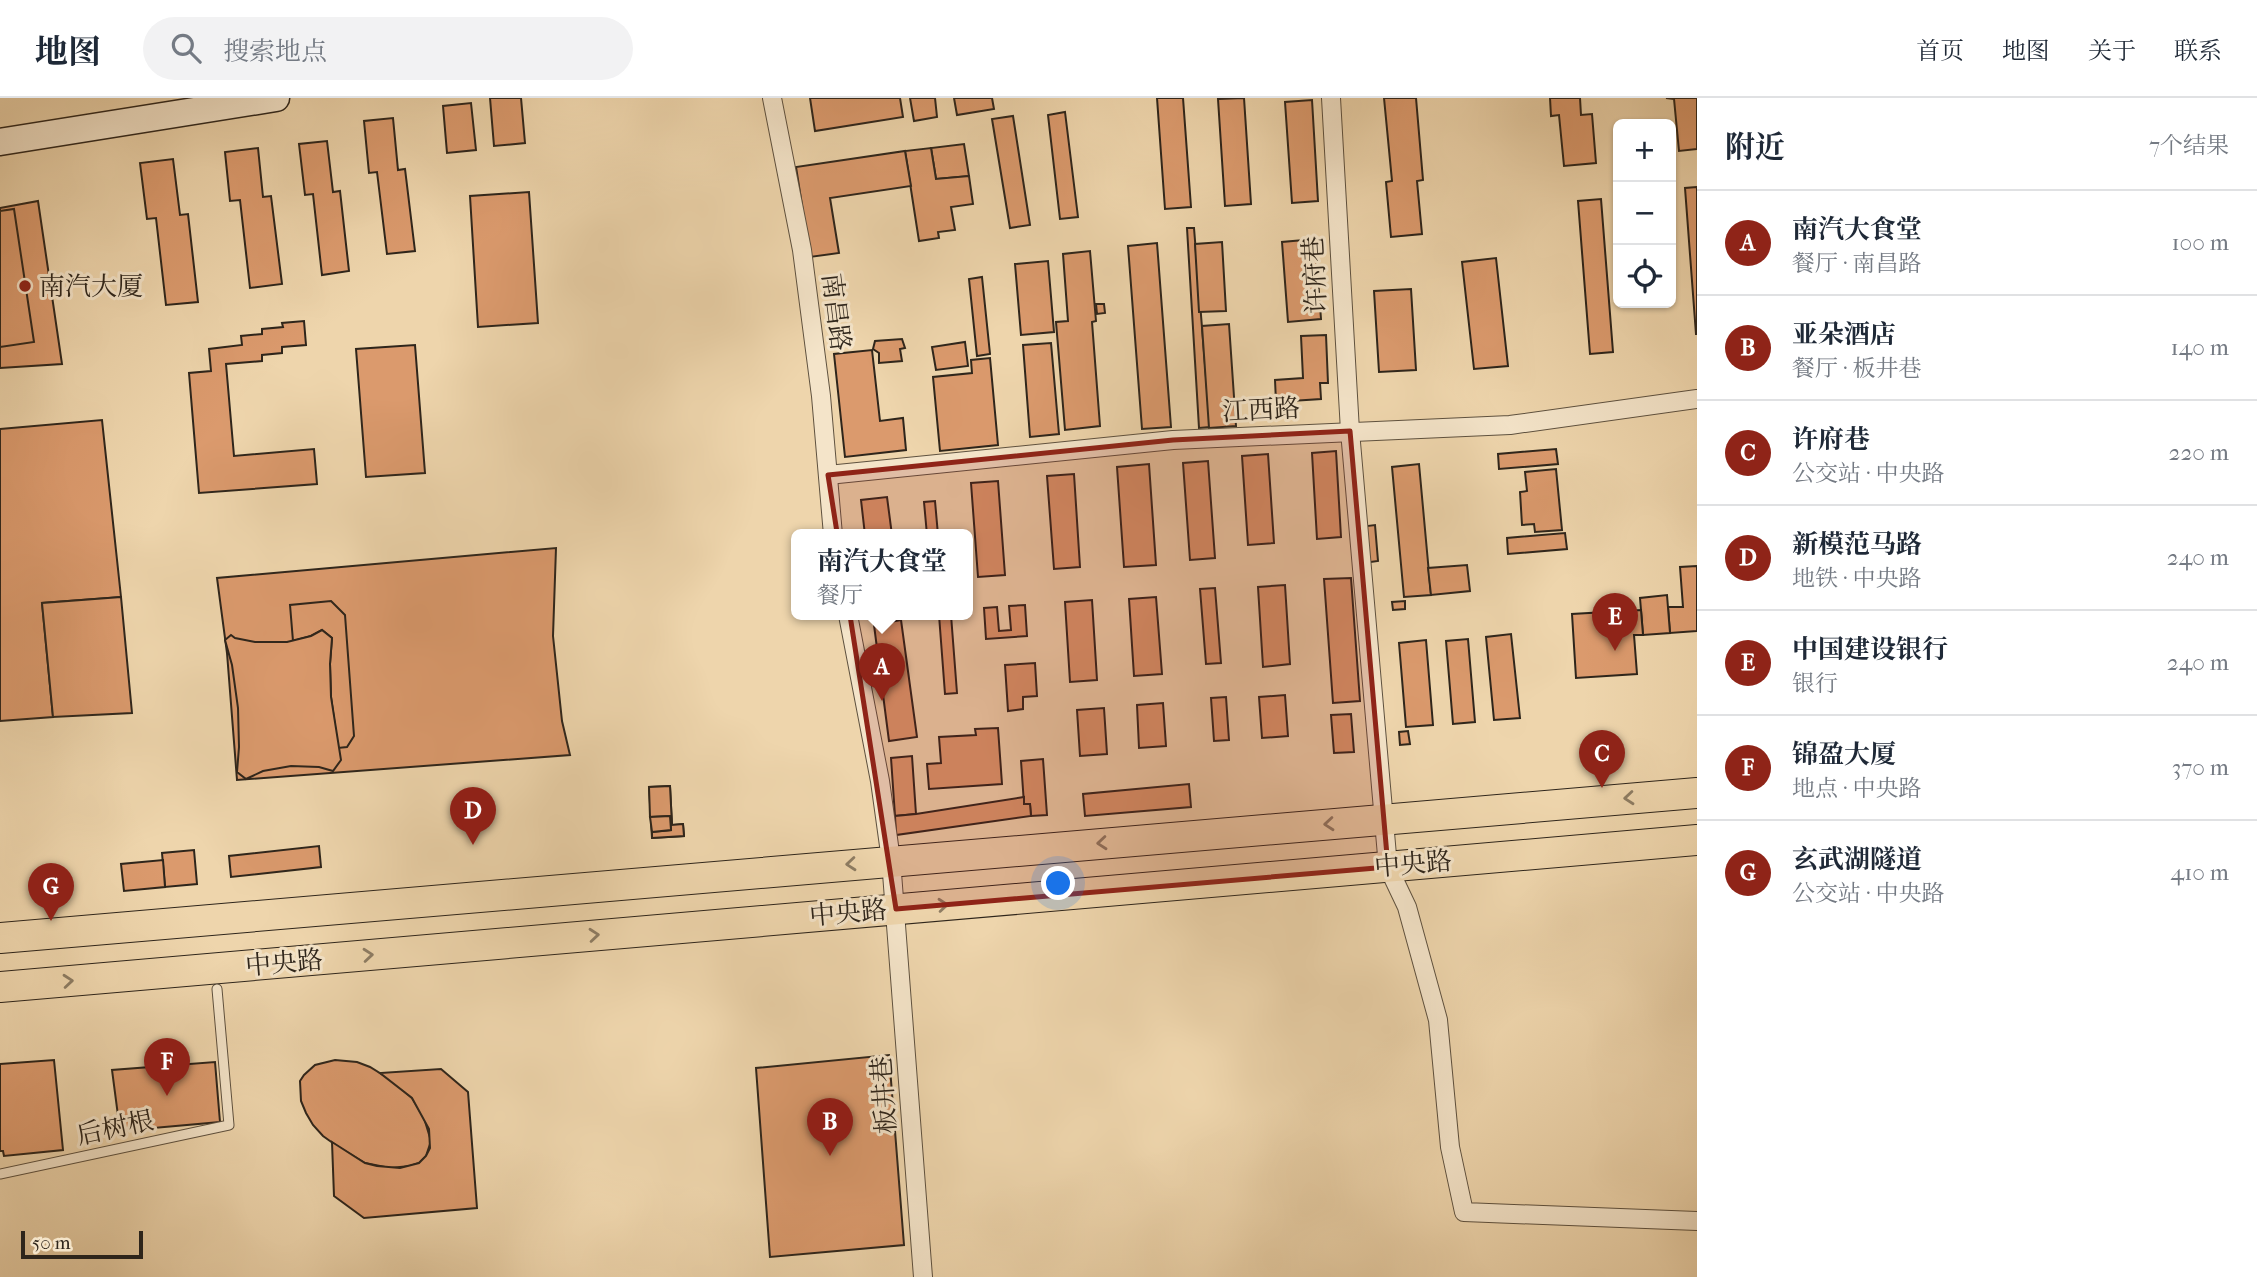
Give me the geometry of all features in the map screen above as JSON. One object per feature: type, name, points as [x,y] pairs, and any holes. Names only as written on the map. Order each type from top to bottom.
[{"type":"main road","name":"中央路","points":[[0,938],[1697,793]]},
{"type":"main road","name":"中央路","points":[[0,987],[1697,840]]},
{"type":"street","points":[[0,142],[276,98]]},
{"type":"street","name":"南昌路","points":[[772,98],[802,250],[821,396],[832,529]]},
{"type":"street","name":"许府巷","points":[[1331,98],[1350,431],[1388,867],[1407,906],[1438,1020],[1450,1147],[1464,1212],[1697,1221]]},
{"type":"street","name":"江西路","points":[[828,475],[1173,440],[1510,425],[1697,399]]},
{"type":"street","points":[[849,620],[880,781],[896,909]]},
{"type":"street","name":"板井巷","points":[[896,909],[923,1277]]},
{"type":"lane","name":"后树根","points":[[0,1174],[229,1125],[217,989]]},
{"type":"highlighted area","points":[[1350,431],[1388,867],[896,909],[828,475],[1173,440]]},
{"type":"building","points":[[490,98],[521,98],[525,143],[494,146]]},
{"type":"building","points":[[810,98],[900,98],[903,117],[815,131]]},
{"type":"building","points":[[910,98],[935,98],[937,117],[914,121]]},
{"type":"building","points":[[954,98],[992,98],[994,109],[957,115]]},
{"type":"building","points":[[1157,98],[1183,98],[1191,207],[1165,209]]},
{"type":"building","points":[[1244,98],[1251,204],[1225,206],[1218,99]]},
{"type":"building","points":[[1384,98],[1416,98],[1423,180],[1417,181],[1422,234],[1391,237],[1386,182],[1392,181]]},
{"type":"building","points":[[1550,98],[1580,98],[1581,115],[1592,114],[1596,163],[1564,166],[1559,115],[1551,116]]},
{"type":"building","points":[[1666,98],[1697,98],[1697,149],[1679,151],[1674,99]]},
{"type":"building","points":[[1312,100],[1318,201],[1292,203],[1285,102]]},
{"type":"building","points":[[471,103],[476,150],[447,153],[443,106]]},
{"type":"building","points":[[1065,112],[1078,217],[1060,219],[1048,115]]},
{"type":"building","points":[[1013,116],[1030,225],[1010,228],[992,119]]},
{"type":"building","points":[[393,118],[398,170],[405,169],[415,251],[387,254],[377,172],[369,173],[364,121]]},
{"type":"building","points":[[327,141],[333,192],[340,191],[349,271],[322,275],[313,194],[305,195],[299,144]]},
{"type":"building","points":[[964,144],[969,176],[936,179],[931,148]]},
{"type":"building","points":[[258,148],[263,197],[271,196],[282,284],[250,288],[240,200],[230,201],[225,152]]},
{"type":"building","points":[[931,148],[936,179],[969,176],[973,204],[951,207],[955,230],[938,232],[939,238],[919,241],[905,151]]},
{"type":"building","points":[[905,151],[911,186],[830,198],[839,253],[810,257],[796,167]]},
{"type":"building","points":[[173,159],[180,215],[188,214],[198,302],[166,305],[156,218],[147,219],[140,163]]},
{"type":"building","points":[[1697,187],[1697,334],[1696,334],[1685,188]]},
{"type":"building","points":[[529,192],[538,323],[478,327],[470,196]]},
{"type":"building","points":[[1601,199],[1613,352],[1590,354],[1578,201]]},
{"type":"building","name":"南汽大厦","points":[[38,201],[62,364],[0,368],[0,208]]},
{"type":"building","points":[[14,209],[34,342],[0,347],[0,211]]},
{"type":"building","points":[[1187,228],[1194,228],[1210,427],[1199,428]]},
{"type":"building","points":[[1315,239],[1321,319],[1288,322],[1282,242]]},
{"type":"building","points":[[1222,242],[1226,311],[1199,312],[1195,244]]},
{"type":"building","points":[[1157,243],[1171,427],[1142,429],[1128,246]]},
{"type":"building","points":[[1090,251],[1100,426],[1065,430],[1056,322],[1068,321],[1063,254]]},
{"type":"building","points":[[1496,258],[1508,366],[1474,369],[1462,262]]},
{"type":"building","points":[[1048,261],[1054,332],[1021,335],[1015,264]]},
{"type":"building","points":[[982,277],[990,354],[977,356],[969,279]]},
{"type":"building","points":[[1411,289],[1416,370],[1379,372],[1374,291]]},
{"type":"building","points":[[1096,304],[1104,304],[1105,313],[1097,314]]},
{"type":"building","points":[[304,321],[306,345],[282,347],[282,353],[262,355],[262,361],[226,364],[234,456],[314,449],[317,484],[199,493],[189,373],[211,371],[209,349],[242,345],[241,336],[262,334],[262,329],[283,327],[282,323]]},
{"type":"building","points":[[1229,324],[1236,426],[1209,428],[1202,326]]},
{"type":"building","points":[[1326,335],[1328,383],[1320,383],[1321,399],[1276,402],[1275,380],[1303,378],[1301,336]]},
{"type":"building","points":[[902,339],[905,348],[900,349],[902,361],[879,363],[879,353],[873,349],[875,341]]},
{"type":"building","points":[[965,342],[968,366],[936,370],[932,347]]},
{"type":"building","points":[[1051,343],[1059,434],[1030,437],[1023,345]]},
{"type":"building","points":[[415,345],[425,473],[366,477],[356,349]]},
{"type":"building","points":[[872,350],[880,421],[903,418],[906,450],[845,457],[834,354]]},
{"type":"building","points":[[990,358],[998,445],[940,451],[933,377],[972,373],[971,360]]},
{"type":"building","points":[[102,420],[121,597],[42,603],[53,717],[0,721],[0,429]]},
{"type":"building","points":[[1556,449],[1558,464],[1499,469],[1498,454]]},
{"type":"building","points":[[1336,451],[1341,537],[1317,539],[1312,453]]},
{"type":"building","points":[[1268,454],[1274,543],[1248,545],[1242,456]]},
{"type":"building","points":[[1208,461],[1215,558],[1190,560],[1183,463]]},
{"type":"building","points":[[1149,464],[1156,565],[1124,567],[1117,467]]},
{"type":"building","points":[[1419,464],[1431,595],[1404,597],[1392,467]]},
{"type":"building","points":[[1556,469],[1562,530],[1535,532],[1534,524],[1522,525],[1520,492],[1527,491],[1525,472]]},
{"type":"building","points":[[1074,474],[1080,567],[1054,569],[1047,476]]},
{"type":"building","points":[[998,481],[1005,575],[978,577],[971,483]]},
{"type":"building","points":[[887,497],[891,529],[864,529],[861,500]]},
{"type":"building","points":[[935,501],[937,529],[926,529],[924,502]]},
{"type":"building","points":[[1375,525],[1378,561],[1363,563],[1359,527]]},
{"type":"building","points":[[1565,533],[1567,549],[1508,554],[1507,538]]},
{"type":"building","points":[[556,548],[553,636],[562,721],[570,755],[237,780],[227,653],[217,578]]},
{"type":"building","points":[[1467,565],[1470,591],[1431,595],[1428,568]]},
{"type":"building","points":[[1697,566],[1697,631],[1670,633],[1668,607],[1683,607],[1680,567]]},
{"type":"building","points":[[1351,578],[1360,701],[1333,703],[1324,579]]},
{"type":"building","points":[[1285,585],[1290,664],[1263,667],[1258,587]]},
{"type":"building","points":[[1215,588],[1221,663],[1206,664],[1200,589]]},
{"type":"building","points":[[1667,595],[1670,633],[1643,635],[1640,598]]},
{"type":"building","points":[[121,597],[132,713],[53,717],[42,603]]},
{"type":"building","points":[[1156,597],[1162,674],[1134,676],[1129,599]]},
{"type":"building","points":[[1092,600],[1097,680],[1070,682],[1065,602]]},
{"type":"building","points":[[331,601],[345,615],[354,736],[347,747],[338,748],[331,697],[332,638],[322,630],[293,641],[290,605]]},
{"type":"building","points":[[1405,601],[1405,609],[1393,610],[1392,602]]},
{"type":"building","points":[[1025,605],[1027,636],[986,639],[984,608],[997,607],[999,631],[1011,630],[1009,606]]},
{"type":"building","points":[[1641,610],[1643,635],[1634,635],[1637,674],[1576,678],[1572,614]]},
{"type":"building","points":[[901,620],[917,737],[889,741],[874,625]]},
{"type":"building","points":[[939,620],[951,620],[957,693],[945,694]]},
{"type":"building","points":[[322,630],[332,638],[331,697],[341,760],[333,771],[319,767],[291,766],[263,771],[246,779],[237,772],[238,708],[232,665],[225,640],[231,635],[255,642],[287,642],[311,636]]},
{"type":"building","points":[[1511,634],[1520,718],[1494,720],[1486,637]]},
{"type":"building","points":[[1468,639],[1475,722],[1453,724],[1446,641]]},
{"type":"building","points":[[1426,640],[1433,725],[1406,727],[1399,643]]},
{"type":"building","points":[[1035,663],[1037,696],[1023,697],[1023,709],[1008,711],[1005,665]]},
{"type":"building","points":[[1285,695],[1288,736],[1262,738],[1259,697]]},
{"type":"building","points":[[1226,697],[1229,740],[1214,741],[1211,698]]},
{"type":"building","points":[[1163,703],[1166,746],[1139,748],[1137,705]]},
{"type":"building","points":[[1104,708],[1107,754],[1080,756],[1077,710]]},
{"type":"building","points":[[1351,714],[1354,752],[1334,753],[1331,715]]},
{"type":"building","points":[[998,728],[1002,784],[929,789],[927,764],[941,763],[939,737],[976,735],[975,729]]},
{"type":"building","points":[[1408,731],[1410,744],[1400,745],[1399,732]]},
{"type":"building","points":[[912,756],[916,814],[895,816],[891,758]]},
{"type":"building","points":[[1043,759],[1047,815],[1031,816],[1030,804],[1024,804],[1021,761]]},
{"type":"building","points":[[1189,784],[1191,807],[1085,816],[1083,794]]},
{"type":"building","points":[[670,786],[672,825],[683,824],[684,836],[652,838],[649,787]]},
{"type":"building","points":[[670,786],[672,825],[683,824],[684,836],[652,838],[652,832],[671,830],[670,816],[650,817],[649,787]]},
{"type":"building","points":[[1024,797],[1024,804],[1030,804],[1031,816],[896,835],[895,816]]},
{"type":"building","points":[[670,816],[671,830],[652,832],[650,817]]},
{"type":"building","points":[[319,846],[321,867],[231,877],[229,856]]},
{"type":"building","points":[[194,850],[197,884],[165,887],[162,853]]},
{"type":"building","points":[[163,860],[165,887],[124,891],[121,864]]},
{"type":"building","points":[[889,1055],[904,1245],[770,1257],[756,1068]]},
{"type":"building","points":[[54,1060],[63,1150],[4,1156],[3,1151],[0,1151],[0,1064]]},
{"type":"building","points":[[335,1060],[357,1062],[370,1067],[412,1098],[424,1118],[431,1141],[426,1156],[419,1163],[390,1168],[365,1163],[323,1136],[313,1125],[301,1101],[300,1081],[315,1065]]},
{"type":"building","points":[[215,1062],[220,1122],[120,1131],[112,1070]]},
{"type":"building","points":[[441,1069],[468,1092],[477,1208],[364,1218],[334,1196],[332,1142],[365,1163],[377,1166],[400,1168],[419,1163],[430,1148],[429,1129],[412,1098],[380,1073]]},
{"type":"place","name":"南汽大厦","points":[[25,286]]},
{"type":"place","name":"中国建设银行","points":[[1615,651]]},
{"type":"place","name":"南汽大食堂","points":[[882,701]]},
{"type":"place","name":"许府巷","points":[[1602,788]]},
{"type":"place","name":"新模范马路","points":[[473,845]]},
{"type":"place","name":"玄武湖隧道","points":[[51,921]]},
{"type":"place","name":"锦盈大厦","points":[[167,1096]]},
{"type":"place","name":"亚朵酒店","points":[[830,1156]]}]
